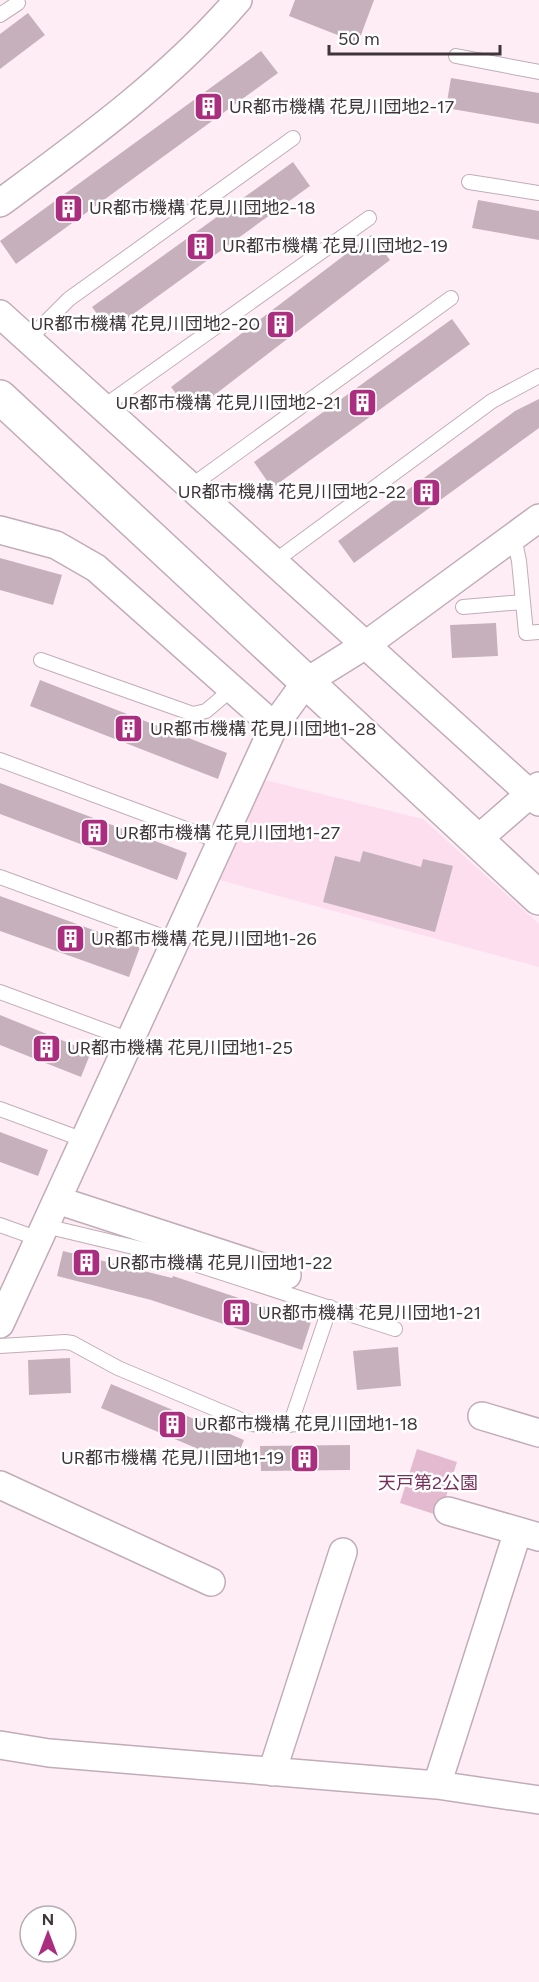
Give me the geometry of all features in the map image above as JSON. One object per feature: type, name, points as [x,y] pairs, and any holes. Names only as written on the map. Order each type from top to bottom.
[{"type":"street","points":[[0,203],[101,129],[137,99],[187,54],[238,0]]},
{"type":"street","points":[[0,314],[536,794],[477,840]]},
{"type":"street","points":[[0,397],[539,898]]},
{"type":"street","points":[[0,1324],[274,726],[306,682],[367,644],[539,518]]},
{"type":"street","points":[[0,530],[56,545],[96,568],[274,726]]},
{"type":"street","points":[[57,1200],[287,1275]]},
{"type":"street","points":[[482,1416],[539,1433]]},
{"type":"street","points":[[0,1485],[211,1582]]},
{"type":"street","points":[[436,1785],[528,1534],[448,1511]]},
{"type":"street","points":[[272,1772],[343,1552]]},
{"type":"street","points":[[0,1745],[49,1753],[436,1785],[539,1800]]},
{"type":"lane","points":[[0,15],[18,3]]},
{"type":"lane","points":[[456,56],[539,72]]},
{"type":"lane","points":[[28,340],[69,299],[293,138]]},
{"type":"lane","points":[[469,182],[539,193]]},
{"type":"lane","points":[[103,407],[369,218]]},
{"type":"lane","points":[[191,486],[451,298]]},
{"type":"lane","points":[[275,561],[492,401],[539,376]]},
{"type":"lane","points":[[514,537],[519,561],[526,633],[539,632]]},
{"type":"lane","points":[[463,607],[523,602]]},
{"type":"lane","points":[[41,660],[193,714],[206,711],[232,689]]},
{"type":"lane","points":[[0,760],[221,842]]},
{"type":"lane","points":[[0,877],[175,941]]},
{"type":"lane","points":[[0,992],[130,1040]]},
{"type":"lane","points":[[0,1109],[84,1140]]},
{"type":"lane","points":[[0,1225],[167,1255],[395,1329]]},
{"type":"lane","points":[[290,1425],[330,1307]]},
{"type":"lane","points":[[0,1346],[72,1343],[118,1368],[241,1421],[265,1425],[350,1423]]},
{"type":"shaded area","points":[[261,779],[423,819],[539,924],[539,967],[216,879]]},
{"type":"green space","name":"天戸第2公園","points":[[417,1449],[457,1462],[440,1516],[400,1503]]},
{"type":"building","points":[[295,0],[374,0],[358,43],[289,16]]},
{"type":"building","points":[[28,13],[45,35],[0,69],[0,34]]},
{"type":"building","points":[[261,51],[278,73],[16,264],[0,241]]},
{"type":"building","points":[[451,78],[539,93],[539,124],[446,108]]},
{"type":"building","name":"UR都市機構 花見川団地2-19","points":[[293,162],[310,186],[110,331],[92,307]]},
{"type":"building","points":[[478,200],[539,211],[539,240],[472,228]]},
{"type":"building","name":"UR都市機構 花見川団地2-20","points":[[371,235],[390,260],[191,413],[171,387]]},
{"type":"building","name":"UR都市機構 花見川団地2-21","points":[[452,319],[470,344],[272,488],[254,462]]},
{"type":"building","name":"UR都市機構 花見川団地2-22","points":[[539,399],[539,428],[354,563],[338,541],[515,411]]},
{"type":"building","points":[[0,558],[62,575],[53,605],[0,590]]},
{"type":"building","points":[[496,623],[498,656],[452,658],[450,625]]},
{"type":"building","name":"UR都市機構 花見川団地1-28","points":[[40,680],[227,753],[218,779],[30,706]]},
{"type":"building","name":"UR都市機構 花見川団地1-27","points":[[0,783],[187,853],[177,880],[0,814]]},
{"type":"building","points":[[363,851],[421,867],[423,859],[453,866],[435,932],[323,902],[335,856],[360,862]]},
{"type":"building","name":"UR都市機構 花見川団地1-26","points":[[0,896],[140,947],[129,977],[0,931]]},
{"type":"building","name":"UR都市機構 花見川団地1-25","points":[[0,1015],[91,1052],[81,1077],[0,1045]]},
{"type":"building","points":[[0,1132],[48,1150],[38,1176],[0,1162]]},
{"type":"building","points":[[63,1251],[172,1278],[173,1276],[311,1322],[302,1350],[151,1300],[57,1276]]},
{"type":"building","points":[[398,1347],[401,1386],[357,1390],[353,1351]]},
{"type":"building","points":[[70,1358],[71,1393],[29,1395],[28,1360]]},
{"type":"building","name":"UR都市機構 花見川団地1-18","points":[[111,1384],[244,1440],[234,1464],[101,1408]]},
{"type":"building","name":"UR都市機構 花見川団地1-19","points":[[350,1445],[350,1470],[261,1471],[260,1446]]},
{"type":"place","name":"UR都市機構 花見川団地2-17","points":[[208,107]]},
{"type":"place","name":"UR都市機構 花見川団地2-18","points":[[68,208]]},
{"type":"place","name":"UR都市機構 花見川団地2-19","points":[[201,246]]},
{"type":"place","name":"UR都市機構 花見川団地2-20","points":[[281,324]]},
{"type":"place","name":"UR都市機構 花見川団地2-21","points":[[362,403]]},
{"type":"place","name":"UR都市機構 花見川団地2-22","points":[[427,492]]},
{"type":"place","name":"UR都市機構 花見川団地1-28","points":[[129,729]]},
{"type":"place","name":"UR都市機構 花見川団地1-27","points":[[94,833]]},
{"type":"place","name":"UR都市機構 花見川団地1-26","points":[[70,939]]},
{"type":"place","name":"UR都市機構 花見川団地1-25","points":[[46,1048]]},
{"type":"place","name":"UR都市機構 花見川団地1-22","points":[[86,1263]]},
{"type":"place","name":"UR都市機構 花見川団地1-21","points":[[237,1313]]},
{"type":"place","name":"UR都市機構 花見川団地1-18","points":[[173,1424]]},
{"type":"place","name":"UR都市機構 花見川団地1-19","points":[[305,1458]]}]
